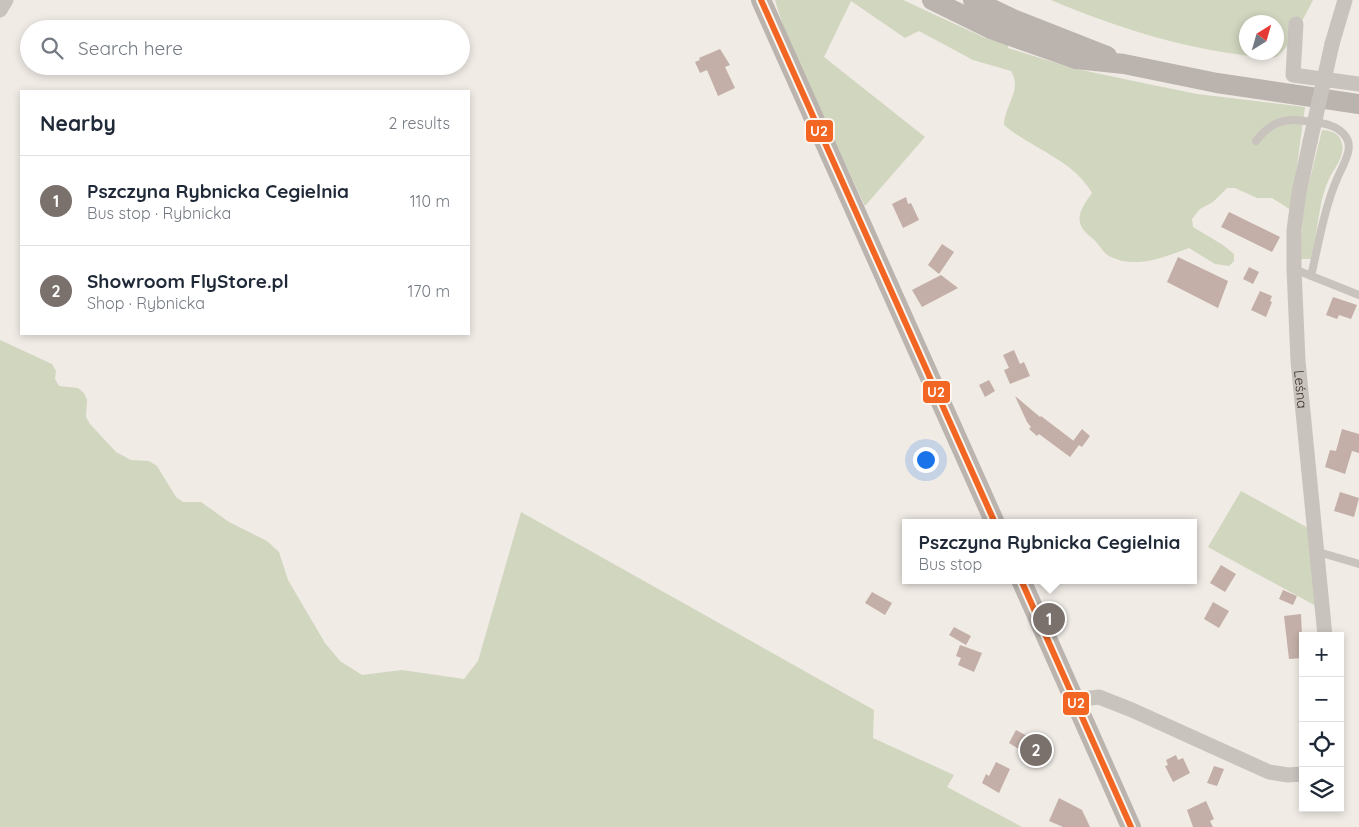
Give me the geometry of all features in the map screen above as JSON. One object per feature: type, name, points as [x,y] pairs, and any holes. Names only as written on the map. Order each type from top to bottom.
[{"type":"main road","points":[[760,0],[993,519]]},
{"type":"main road","points":[[932,0],[991,29],[1076,59],[1124,64],[1217,83],[1359,104]]},
{"type":"main road","points":[[973,0],[1013,19],[1124,64]]},
{"type":"main road","points":[[1023,584],[1131,827]]},
{"type":"street","points":[[0,10],[6,0]]},
{"type":"street","name":"Leśna","points":[[1325,632],[1315,551],[1298,361],[1294,230],[1299,193],[1310,142],[1332,44],[1345,0]]},
{"type":"street","points":[[1296,24],[1293,75],[1359,84]]},
{"type":"street","points":[[1074,700],[1099,697],[1269,772],[1299,774]]},
{"type":"lane","points":[[1256,142],[1270,125],[1283,120],[1297,119],[1331,125],[1346,138],[1349,146],[1346,159],[1330,191],[1312,276]]},
{"type":"lane","points":[[1294,270],[1359,295]]},
{"type":"lane","points":[[1315,551],[1359,564]]},
{"type":"green space","points":[[775,0],[903,0],[983,37],[1008,45],[1008,48],[1072,68],[1197,94],[1305,107],[1291,210],[1272,198],[1257,198],[1235,188],[1227,188],[1213,202],[1200,209],[1192,219],[1193,227],[1234,254],[1234,261],[1229,266],[1215,264],[1189,248],[1160,258],[1140,262],[1130,262],[1111,257],[1086,232],[1080,222],[1081,211],[1092,193],[1084,181],[1063,163],[1004,125],[1015,85],[1011,71],[973,60],[919,31],[905,38],[851,1],[824,57],[925,137],[865,206],[788,42]]},
{"type":"green space","points":[[1051,0],[1313,0],[1284,50],[1284,15],[1239,15],[1239,55],[1193,47],[1120,26]]},
{"type":"green space","points":[[1322,130],[1337,135],[1343,149],[1339,162],[1325,188],[1311,259],[1299,259],[1305,199]]},
{"type":"green space","points":[[0,340],[52,364],[56,371],[55,379],[59,386],[78,388],[84,393],[87,400],[86,417],[90,424],[116,452],[131,460],[149,461],[157,466],[176,497],[183,502],[201,502],[229,522],[267,541],[279,552],[288,580],[325,643],[340,661],[362,675],[402,670],[464,679],[478,661],[521,512],[874,710],[873,738],[954,775],[947,787],[1022,827],[0,827]]},
{"type":"green space","points":[[1241,491],[1310,529],[1316,606],[1208,547]]},
{"type":"building","points":[[720,49],[730,65],[725,67],[735,88],[718,96],[707,70],[700,73],[695,62],[700,60],[699,58]]},
{"type":"building","points":[[906,197],[908,204],[911,203],[919,220],[903,228],[892,204]]},
{"type":"building","points":[[1229,212],[1280,237],[1272,252],[1221,227]]},
{"type":"building","points":[[942,244],[954,252],[939,274],[928,265]]},
{"type":"building","points":[[1178,257],[1228,281],[1218,308],[1167,282]]},
{"type":"building","points":[[1249,267],[1259,272],[1253,284],[1243,279]]},
{"type":"building","points":[[941,275],[958,288],[922,307],[912,290]]},
{"type":"building","points":[[1260,291],[1272,296],[1270,301],[1272,302],[1266,317],[1251,310]]},
{"type":"building","points":[[1333,297],[1357,305],[1351,319],[1339,315],[1337,319],[1326,315]]},
{"type":"building","points":[[1014,350],[1020,364],[1024,362],[1030,376],[1010,384],[1004,370],[1009,368],[1003,355]]},
{"type":"building","points":[[989,380],[995,391],[985,397],[979,385]]},
{"type":"building","points":[[1015,396],[1079,445],[1070,457],[1039,434],[1037,436],[1029,429],[1031,427]]},
{"type":"building","points":[[1082,429],[1090,436],[1082,447],[1073,441]]},
{"type":"building","points":[[1342,429],[1359,434],[1359,453],[1352,451],[1345,474],[1325,467],[1330,450],[1336,451]]},
{"type":"building","points":[[1340,492],[1359,498],[1354,517],[1334,511]]},
{"type":"building","points":[[1221,565],[1236,574],[1225,592],[1210,583]]},
{"type":"building","points":[[1283,590],[1297,596],[1293,605],[1279,599]]},
{"type":"building","points":[[872,592],[892,603],[885,615],[865,603]]},
{"type":"building","points":[[1213,602],[1229,611],[1219,628],[1204,619]]},
{"type":"building","points":[[1301,614],[1302,632],[1299,632],[1299,658],[1289,659],[1284,616]]},
{"type":"building","points":[[954,627],[971,636],[966,645],[949,635]]},
{"type":"building","points":[[960,645],[982,653],[974,672],[958,665],[961,658],[956,656]]},
{"type":"building","points":[[1016,730],[1046,746],[1044,748],[1049,751],[1042,763],[1009,743]]},
{"type":"building","points":[[1176,755],[1178,760],[1183,758],[1190,773],[1173,782],[1165,766],[1168,765],[1166,760]]},
{"type":"building","points":[[996,762],[1010,769],[999,793],[982,783],[986,774],[989,776]]},
{"type":"building","points":[[1214,766],[1224,769],[1217,786],[1207,783]]},
{"type":"building","points":[[1059,798],[1082,810],[1090,827],[1063,827],[1049,821]]},
{"type":"building","points":[[1206,801],[1214,819],[1210,821],[1213,827],[1193,827],[1187,810]]},
{"type":"transit line","name":"U2","points":[[761,0],[993,519]]},
{"type":"transit line","name":"U2","points":[[1023,584],[1131,827]]},
{"type":"place","name":"Pszczyna Rybnicka Cegielnia","points":[[1049,619]]},
{"type":"place","name":"Showroom FlyStore.pl","points":[[1036,750]]}]
